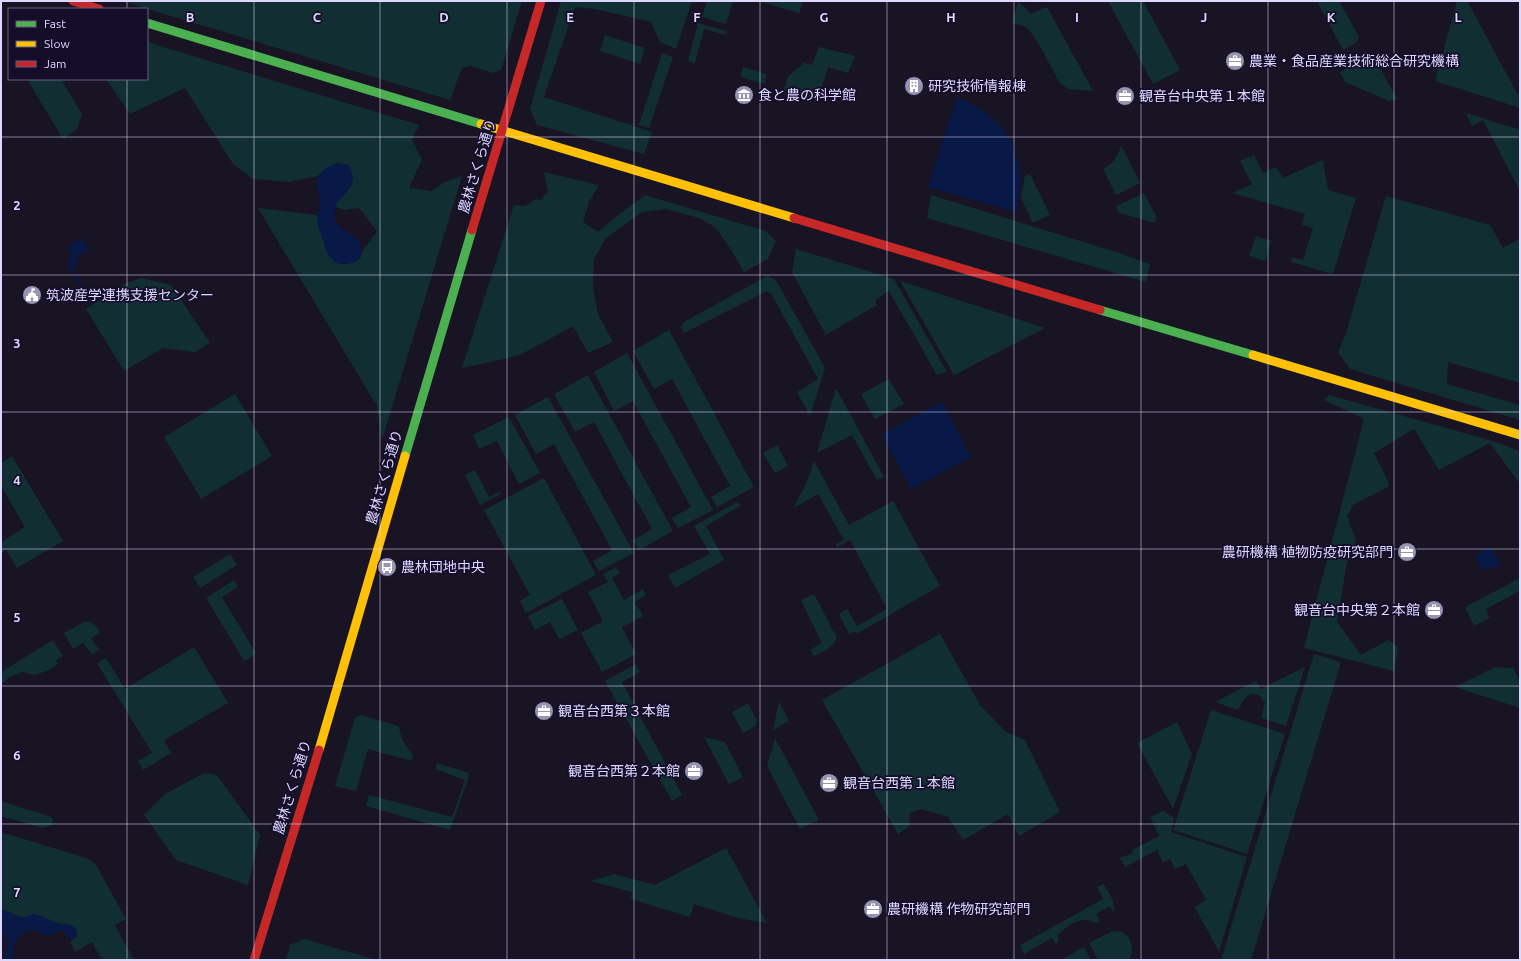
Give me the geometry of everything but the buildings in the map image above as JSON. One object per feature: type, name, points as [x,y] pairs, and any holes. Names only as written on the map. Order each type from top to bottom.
[{"type":"street","points":[[73,1],[96,8]]},
{"type":"street","name":"農林さくら通り","points":[[254,960],[337,690],[394,493],[541,1]]},
{"type":"street","points":[[148,24],[1520,435]]},
{"type":"green space","points":[[121,1],[522,1],[501,70],[493,73],[471,66],[462,68],[450,100]]},
{"type":"green space","points":[[561,1],[692,1],[676,49],[660,42],[651,22],[595,9],[575,7],[544,97],[652,132],[644,154],[537,125],[530,109]]},
{"type":"green space","points":[[707,1],[733,1],[726,24],[702,17]]},
{"type":"green space","points":[[758,1],[803,1],[799,13]]},
{"type":"green space","points":[[1108,1],[1143,1],[1180,70],[1153,84]]},
{"type":"green space","points":[[1317,1],[1339,1],[1359,37],[1356,43],[1343,50]]},
{"type":"green space","points":[[1457,1],[1467,1],[1518,95],[1520,94],[1520,108],[1435,81]]},
{"type":"green space","points":[[1018,2],[1026,8],[1030,14],[1047,7],[1093,91],[1068,89],[1059,82],[1040,46],[1027,27],[1012,23]]},
{"type":"green space","points":[[698,23],[727,31],[726,35],[704,29],[695,63],[688,61]]},
{"type":"green space","points":[[605,35],[645,48],[640,64],[600,51]]},
{"type":"green space","points":[[148,42],[419,125],[412,140],[422,159],[409,188],[431,191],[445,182],[462,176],[382,440],[377,406],[258,208],[317,215],[318,225],[360,259],[362,252],[377,231],[359,208],[345,210],[336,207],[338,201],[325,169],[318,176],[288,182],[253,179],[233,164],[185,88],[130,114],[107,80],[148,80]]},
{"type":"green space","points":[[819,47],[855,56],[848,73],[828,67],[818,100],[784,90],[788,76],[802,65],[803,62],[812,65]]},
{"type":"green space","points":[[662,53],[673,57],[649,128],[639,125]]},
{"type":"green space","points":[[1370,55],[1373,56],[1397,99],[1389,101],[1345,82],[1340,72]]},
{"type":"green space","points":[[743,67],[767,74],[765,84],[740,77]]},
{"type":"green space","points":[[28,80],[62,80],[82,114],[77,129],[63,139]]},
{"type":"green space","points":[[1466,113],[1520,130],[1520,191],[1483,120],[1472,126]]},
{"type":"green space","points":[[1121,145],[1140,183],[1116,195],[1103,169],[1115,159]]},
{"type":"green space","points":[[1254,155],[1263,173],[1276,167],[1283,178],[1323,160],[1328,190],[1356,198],[1333,274],[1291,262],[1292,257],[1303,260],[1313,228],[1302,225],[1305,214],[1232,193],[1252,184],[1240,161]]},
{"type":"green space","points":[[544,172],[599,185],[589,202],[583,222],[598,232],[645,195],[766,231],[776,241],[768,259],[744,272],[730,248],[715,227],[699,218],[666,209],[642,212],[606,238],[594,259],[593,287],[598,314],[613,342],[588,353],[573,326],[522,354],[462,368],[514,205],[525,206],[536,199],[540,201],[548,191]]},
{"type":"green space","points":[[1030,174],[1050,215],[1033,223],[1021,198],[1025,176]]},
{"type":"green space","points":[[1144,193],[1156,216],[1155,223],[1119,213],[1116,206]]},
{"type":"green space","points":[[931,195],[1150,264],[1146,282],[927,218]]},
{"type":"green space","points":[[1386,196],[1490,225],[1503,248],[1520,239],[1520,383],[1448,362],[1447,384],[1520,405],[1520,420],[1350,369],[1338,352],[1346,333]]},
{"type":"green space","points":[[1256,236],[1271,241],[1265,261],[1249,256]]},
{"type":"green space","points":[[796,249],[894,279],[947,372],[937,375],[889,291],[875,300],[877,305],[826,335],[792,272]]},
{"type":"green space","points":[[767,276],[776,280],[825,368],[810,416],[797,392],[818,379],[772,295],[767,291],[684,333],[681,327],[684,322]]},
{"type":"green space","points":[[141,278],[171,285],[210,343],[195,352],[163,348],[124,371],[86,309],[126,283]]},
{"type":"green space","points":[[900,281],[1045,328],[954,375]]},
{"type":"green space","points":[[669,330],[754,487],[717,507],[711,497],[730,486],[672,379],[654,389],[633,351]]},
{"type":"green space","points":[[627,353],[713,510],[678,528],[672,518],[691,507],[633,401],[614,411],[594,372]]},
{"type":"green space","points":[[588,375],[673,531],[639,550],[633,540],[652,529],[594,422],[575,432],[554,394]]},
{"type":"green space","points":[[889,379],[904,404],[875,419],[861,394]]},
{"type":"green space","points":[[836,388],[884,477],[877,480],[852,435],[817,453]]},
{"type":"green space","points":[[235,394],[272,456],[201,499],[164,437]]},
{"type":"green space","points":[[1329,395],[1496,442],[1520,451],[1520,484],[1490,443],[1439,470],[1414,429],[1374,453],[1390,486],[1354,504],[1347,516],[1356,541],[1347,562],[1337,622],[1361,655],[1388,640],[1398,647],[1394,671],[1304,648],[1364,419],[1324,400]]},
{"type":"green space","points":[[548,397],[634,553],[599,571],[593,561],[612,550],[554,444],[536,454],[515,415]]},
{"type":"green space","points":[[509,417],[540,473],[519,484],[497,441],[479,449],[473,435]]},
{"type":"green space","points":[[777,445],[788,466],[775,473],[763,453]]},
{"type":"green space","points":[[12,456],[63,541],[17,568],[6,550],[1,553],[1,542],[25,527],[1,486],[1,463]]},
{"type":"green space","points":[[814,461],[849,525],[893,501],[940,586],[858,633],[853,632],[849,634],[839,614],[847,609],[857,626],[887,609],[850,540],[837,547],[836,544],[844,540],[818,494],[795,507],[794,506],[806,484]]},
{"type":"green space","points":[[475,470],[489,497],[499,492],[501,494],[480,505],[465,475]]},
{"type":"green space","points":[[544,478],[596,575],[526,613],[520,601],[530,595],[484,510]]},
{"type":"green space","points":[[737,502],[740,506],[706,526],[724,560],[675,588],[668,575],[710,554],[694,526]]},
{"type":"green space","points":[[230,554],[237,565],[200,588],[193,577]]},
{"type":"green space","points":[[616,567],[620,573],[612,578],[624,600],[643,589],[646,595],[635,602],[643,616],[622,627],[636,654],[602,672],[581,633],[603,621],[588,592],[608,582],[603,574]]},
{"type":"green space","points":[[1520,578],[1520,591],[1486,609],[1490,618],[1474,626],[1465,607]]},
{"type":"green space","points":[[234,580],[238,587],[222,597],[256,654],[244,661],[206,598]]},
{"type":"green space","points":[[814,594],[837,638],[830,647],[814,656],[810,650],[822,643],[801,600]]},
{"type":"green space","points":[[562,599],[578,630],[559,639],[550,622],[535,630],[528,616]]},
{"type":"green space","points":[[84,622],[94,624],[100,633],[91,638],[99,650],[92,654],[83,643],[73,649],[64,633]]},
{"type":"green space","points":[[940,634],[980,705],[1006,732],[1025,740],[1060,812],[1019,836],[1008,814],[963,840],[948,817],[921,809],[910,813],[909,827],[898,834],[822,700]]},
{"type":"green space","points":[[53,640],[63,656],[56,660],[58,664],[49,670],[35,675],[22,672],[10,677],[1,684],[1,672]]},
{"type":"green space","points":[[194,647],[228,703],[164,740],[171,753],[143,770],[138,761],[152,753],[97,663],[106,658],[125,689]]},
{"type":"green space","points":[[1314,654],[1341,662],[1251,960],[1221,960]]},
{"type":"green space","points":[[636,664],[640,672],[622,682],[682,795],[672,801],[605,681]]},
{"type":"green space","points":[[1305,667],[1286,726],[1261,718],[1265,703],[1259,695],[1251,694],[1245,698],[1238,710],[1215,702],[1256,681],[1261,689]]},
{"type":"green space","points":[[1495,667],[1513,668],[1520,681],[1520,708],[1455,687]]},
{"type":"green space","points":[[779,701],[789,721],[773,730]]},
{"type":"green space","points":[[748,703],[757,720],[756,726],[743,733],[732,712]]},
{"type":"green space","points":[[1211,710],[1285,734],[1247,854],[1173,830]]},
{"type":"green space","points":[[360,715],[399,726],[402,738],[413,755],[412,761],[368,749],[356,791],[335,786],[355,718]]},
{"type":"green space","points":[[1177,722],[1192,754],[1173,809],[1137,743]]},
{"type":"green space","points":[[704,737],[725,742],[743,777],[729,784]]},
{"type":"green space","points":[[775,738],[819,820],[800,829],[767,766]]},
{"type":"green space","points":[[437,763],[469,773],[450,830],[366,806],[369,795],[452,817],[465,780],[436,769]]},
{"type":"green space","points":[[204,773],[217,775],[260,835],[248,885],[176,860],[144,815],[165,794]]},
{"type":"green space","points":[[1,801],[51,817],[53,821],[52,825],[43,828],[1,816]]},
{"type":"green space","points":[[1163,811],[1174,818],[1171,832],[1247,857],[1219,952],[1195,907],[1206,900],[1186,864],[1175,869],[1170,859],[1163,863],[1157,850],[1125,867],[1120,858],[1133,853],[1132,850],[1159,836],[1150,817]]},
{"type":"green space","points":[[1,832],[89,859],[96,865],[126,919],[115,925],[134,960],[102,960],[92,942],[75,952],[70,942],[77,936],[77,932],[67,924],[23,918],[1,909]]},
{"type":"green space","points":[[726,848],[767,923],[738,918],[694,904],[690,917],[631,899],[632,892],[590,881],[614,874],[655,885]]},
{"type":"green space","points":[[1104,884],[1113,902],[1114,913],[1110,906],[1096,914],[1100,921],[1097,923],[1086,920],[1076,922],[1058,934],[1059,939],[1056,945],[1052,938],[1024,954],[1020,945],[1103,899],[1097,887]]},
{"type":"green space","points":[[1113,931],[1122,932],[1128,936],[1132,948],[1132,954],[1129,960],[1098,960],[1089,943]]},
{"type":"green space","points":[[304,939],[377,960],[286,960],[290,945]]},
{"type":"green space","points":[[1084,947],[1091,960],[1061,960]]},
{"type":"water","points":[[957,97],[987,113],[1002,127],[1008,136],[1013,146],[1021,174],[1016,212],[928,187]]},
{"type":"water","points":[[337,163],[349,165],[353,176],[352,185],[336,204],[334,218],[337,224],[356,238],[359,243],[361,250],[360,259],[348,264],[336,263],[329,255],[317,219],[320,205],[317,186],[319,174],[329,166]]},
{"type":"water","points":[[82,238],[89,250],[79,255],[73,271],[75,276],[79,277],[82,283],[79,284],[67,265],[72,253],[68,247]]},
{"type":"water","points":[[942,402],[971,457],[911,489],[882,434]]},
{"type":"water","points":[[1491,547],[1501,565],[1482,570],[1475,556]]},
{"type":"water","points":[[1,909],[23,918],[33,914],[42,916],[59,924],[72,925],[76,930],[77,936],[67,938],[63,930],[48,936],[33,930],[25,931],[18,938],[15,944],[12,959],[6,959],[7,942],[1,928]]},
{"type":"traffic: fast","points":[[148,23],[481,124]]},
{"type":"traffic: fast","points":[[405,456],[472,230]]},
{"type":"traffic: fast","points":[[1100,310],[1253,355]]},
{"type":"traffic: slow","points":[[481,124],[794,218]]},
{"type":"traffic: slow","points":[[1253,355],[1520,435]]},
{"type":"traffic: slow","points":[[319,750],[405,456]]},
{"type":"traffic: jam","points":[[73,1],[96,8]]},
{"type":"traffic: jam","points":[[472,230],[541,1]]},
{"type":"traffic: jam","points":[[794,218],[1100,310]]},
{"type":"traffic: jam","points":[[254,960],[319,750]]},
{"type":"place","name":"農業・食品産業技術総合研究機構","points":[[1235,61]]},
{"type":"place","name":"研究技術情報棟","points":[[914,86]]},
{"type":"place","name":"食と農の科学館","points":[[744,95]]},
{"type":"place","name":"観音台中央第１本館","points":[[1125,96]]},
{"type":"place","name":"筑波産学連携支援センター","points":[[32,295]]},
{"type":"place","name":"農研機構 植物防疫研究部門","points":[[1407,552]]},
{"type":"place","name":"農林団地中央","points":[[387,567]]},
{"type":"place","name":"観音台中央第２本館","points":[[1434,610]]},
{"type":"place","name":"観音台西第３本館","points":[[544,711]]},
{"type":"place","name":"観音台西第２本館","points":[[694,771]]},
{"type":"place","name":"観音台西第１本館","points":[[829,783]]},
{"type":"place","name":"農研機構 作物研究部門","points":[[873,909]]}]
